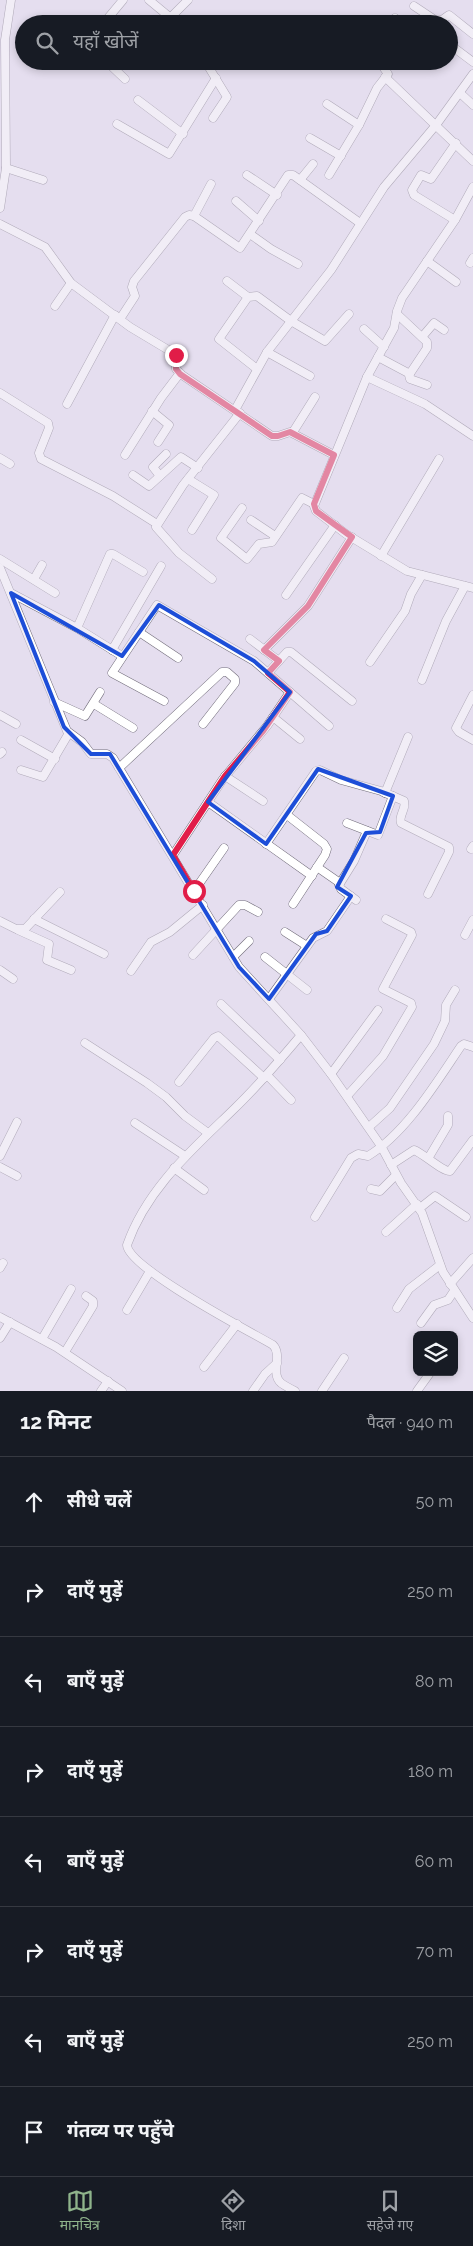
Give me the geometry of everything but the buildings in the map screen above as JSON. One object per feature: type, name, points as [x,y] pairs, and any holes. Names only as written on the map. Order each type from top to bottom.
[{"type":"street","points":[[0,208],[6,168],[5,40],[11,0]]},
{"type":"street","points":[[113,15],[123,0]]},
{"type":"street","points":[[149,0],[170,15]]},
{"type":"street","points":[[172,15],[188,0]]},
{"type":"street","points":[[414,6],[428,15]]},
{"type":"street","points":[[458,22],[473,34]]},
{"type":"street","points":[[458,51],[473,62]]},
{"type":"street","points":[[116,70],[125,79]]},
{"type":"street","points":[[211,70],[227,98],[213,118]]},
{"type":"street","points":[[329,174],[360,125],[374,94],[388,72],[386,70]]},
{"type":"street","points":[[156,524],[238,412],[257,368],[267,352],[331,270],[360,223],[395,173],[436,125],[473,74]]},
{"type":"street","points":[[385,76],[456,143],[473,162]]},
{"type":"street","points":[[117,124],[167,154],[171,153],[216,78]]},
{"type":"street","points":[[460,93],[473,105]]},
{"type":"street","points":[[138,100],[183,134]]},
{"type":"street","points":[[327,104],[360,125]]},
{"type":"street","points":[[310,138],[341,156]]},
{"type":"street","points":[[455,220],[414,195],[412,190],[421,175],[431,179],[456,143]]},
{"type":"street","points":[[300,180],[313,164]]},
{"type":"street","points":[[6,168],[43,180]]},
{"type":"street","points":[[246,175],[277,195]]},
{"type":"street","points":[[67,404],[118,317],[135,296],[132,287],[134,281],[185,217],[189,215],[194,216],[237,247],[242,246],[277,195],[288,175],[293,175],[360,223]]},
{"type":"street","points":[[194,216],[211,184]]},
{"type":"street","points":[[422,680],[446,621],[469,587],[407,571],[335,525],[316,511],[314,504],[367,377],[394,328],[402,298],[455,220],[473,187]]},
{"type":"street","points":[[236,201],[259,221]]},
{"type":"street","points":[[0,224],[45,247],[71,283],[136,331],[176,355],[176,369],[180,374],[272,436],[292,432],[334,455]]},
{"type":"street","points":[[250,234],[271,249],[298,264]]},
{"type":"street","points":[[427,260],[456,282]]},
{"type":"street","points":[[227,280],[248,297],[257,296],[291,321],[325,341],[349,314]]},
{"type":"street","points":[[55,306],[71,283]]},
{"type":"street","points":[[248,297],[219,339],[257,368]]},
{"type":"street","points":[[397,314],[426,342],[427,348],[410,374]]},
{"type":"street","points":[[422,337],[434,323],[444,330]]},
{"type":"street","points":[[364,329],[384,347]]},
{"type":"street","points":[[267,352],[310,376]]},
{"type":"street","points":[[378,357],[410,374],[410,378],[427,385]]},
{"type":"street","points":[[125,456],[152,411],[180,374]]},
{"type":"street","points":[[367,377],[425,404],[473,436]]},
{"type":"street","points":[[0,393],[48,424],[49,428],[38,455],[41,459],[113,496],[156,524],[158,531],[174,549],[212,579]]},
{"type":"street","points":[[292,432],[315,397]]},
{"type":"street","points":[[152,411],[169,425],[158,442]]},
{"type":"street","points":[[160,476],[153,467],[166,454]]},
{"type":"street","points":[[133,475],[148,486],[180,457],[198,468]]},
{"type":"street","points":[[0,458],[10,464]]},
{"type":"street","points":[[381,556],[438,459]]},
{"type":"street","points":[[188,479],[214,495],[192,530]]},
{"type":"street","points":[[242,508],[222,537],[224,542],[247,559],[258,545],[270,543],[302,498],[314,504]]},
{"type":"street","points":[[251,520],[276,536]]},
{"type":"street","points":[[286,595],[335,525]]},
{"type":"street","points":[[264,650],[308,606],[352,537]]},
{"type":"street","points":[[77,628],[111,554],[143,572]]},
{"type":"street","points":[[0,559],[55,593]]},
{"type":"street","points":[[34,579],[42,566]]},
{"type":"street","points":[[112,650],[161,566]]},
{"type":"street","points":[[0,568],[68,733],[82,742],[91,754],[107,754],[111,756],[243,972],[301,1035],[347,1096],[381,1146],[396,1175],[418,1206],[440,1265],[452,1288],[473,1318]]},
{"type":"street","points":[[370,662],[404,611],[422,575]]},
{"type":"street","points":[[11,593],[77,628],[122,656]]},
{"type":"street","points":[[164,701],[113,675],[112,671],[156,605],[239,651],[268,673],[329,726]]},
{"type":"street","points":[[139,632],[178,658]]},
{"type":"street","points":[[250,639],[279,661]]},
{"type":"street","points":[[268,673],[287,652],[293,652],[352,701]]},
{"type":"street","points":[[119,768],[225,672],[234,678],[236,682],[202,724]]},
{"type":"street","points":[[54,702],[84,716],[87,715],[100,692]]},
{"type":"street","points":[[173,855],[225,776],[273,717],[290,692]]},
{"type":"street","points":[[473,695],[456,728],[459,732],[473,740]]},
{"type":"street","points":[[94,704],[133,728]]},
{"type":"street","points":[[0,715],[16,724]]},
{"type":"street","points":[[273,717],[300,739]]},
{"type":"street","points":[[21,770],[43,777],[68,733]]},
{"type":"street","points":[[347,823],[377,835],[380,832],[389,794],[408,737]]},
{"type":"street","points":[[21,740],[55,758]]},
{"type":"street","points":[[266,844],[318,770],[344,782],[389,794],[405,803],[400,820],[401,823],[449,847],[449,852],[428,894]]},
{"type":"street","points":[[225,776],[263,801]]},
{"type":"street","points":[[208,802],[312,876]]},
{"type":"street","points":[[287,815],[326,846],[325,855],[293,904]]},
{"type":"street","points":[[269,999],[315,936],[327,931],[353,898],[339,888],[340,883],[354,861],[367,831]]},
{"type":"street","points":[[194,891],[224,848]]},
{"type":"street","points":[[317,867],[340,883]]},
{"type":"street","points":[[18,930],[25,929],[60,892]]},
{"type":"street","points":[[131,971],[151,942],[170,932],[202,905]]},
{"type":"street","points":[[193,955],[240,905],[258,912]]},
{"type":"street","points":[[34,919],[104,954]]},
{"type":"street","points":[[347,1096],[383,1056],[412,1007],[411,1003],[383,989],[412,935],[410,932],[386,919]]},
{"type":"street","points":[[465,935],[473,920]]},
{"type":"street","points":[[0,921],[49,944],[47,960],[70,970]]},
{"type":"street","points":[[285,932],[307,946]]},
{"type":"street","points":[[233,957],[249,941]]},
{"type":"street","points":[[265,957],[307,990]]},
{"type":"street","points":[[0,970],[13,979]]},
{"type":"street","points":[[368,1127],[390,1108],[434,1044],[446,1018],[446,1005],[455,990]]},
{"type":"street","points":[[221,1004],[280,1060]]},
{"type":"street","points":[[331,1074],[378,1010]]},
{"type":"street","points":[[295,1391],[279,1381],[277,1350],[273,1345],[193,1299],[150,1271],[128,1252],[127,1245],[148,1202],[174,1168],[265,1077],[301,1035]]},
{"type":"street","points":[[179,1082],[214,1038],[218,1036],[291,1100]]},
{"type":"street","points":[[86,1043],[166,1097],[185,1116],[208,1133]]},
{"type":"street","points":[[315,1217],[337,1178],[351,1158],[358,1154],[368,1156],[381,1146],[414,1114],[461,1046],[466,1044],[473,1047]]},
{"type":"street","points":[[429,1157],[448,1125],[448,1116]]},
{"type":"street","points":[[0,1156],[17,1122]]},
{"type":"street","points":[[135,1123],[185,1156]]},
{"type":"street","points":[[391,1165],[413,1150],[429,1157],[445,1171],[450,1171],[473,1140]]},
{"type":"street","points":[[0,1167],[17,1176]]},
{"type":"street","points":[[174,1168],[204,1190]]},
{"type":"street","points":[[371,1188],[380,1191],[396,1175]]},
{"type":"street","points":[[386,1232],[418,1206],[435,1196],[466,1218]]},
{"type":"street","points":[[421,1323],[434,1306],[448,1300],[452,1288],[473,1258]]},
{"type":"street","points":[[397,1308],[409,1289],[440,1265]]},
{"type":"street","points":[[127,1310],[150,1271]]},
{"type":"street","points":[[42,1339],[71,1289]]},
{"type":"street","points":[[65,1352],[93,1306],[93,1300],[86,1296]]},
{"type":"street","points":[[0,1316],[65,1352],[122,1391]]},
{"type":"street","points":[[0,1338],[10,1322]]},
{"type":"street","points":[[204,1367],[237,1324]]},
{"type":"street","points":[[322,1391],[344,1358]]},
{"type":"street","points":[[253,1391],[265,1374],[277,1363]]},
{"type":"street","points":[[417,1391],[427,1376]]},
{"type":"street","points":[[101,1391],[108,1381]]},
{"type":"highlighted area","points":[[11,593],[122,656],[159,605],[254,661],[290,692],[208,802],[266,844],[318,769],[393,796],[380,832],[366,833],[337,887],[351,896],[327,931],[316,934],[269,999],[239,967],[110,754],[91,754],[64,727]]},
{"type":"route","points":[[176,355],[176,369],[180,374],[272,436],[292,432],[334,455],[314,508],[352,537],[308,606],[264,650],[279,661],[268,673],[290,692],[263,731],[225,776],[173,855],[194,891]]}]
